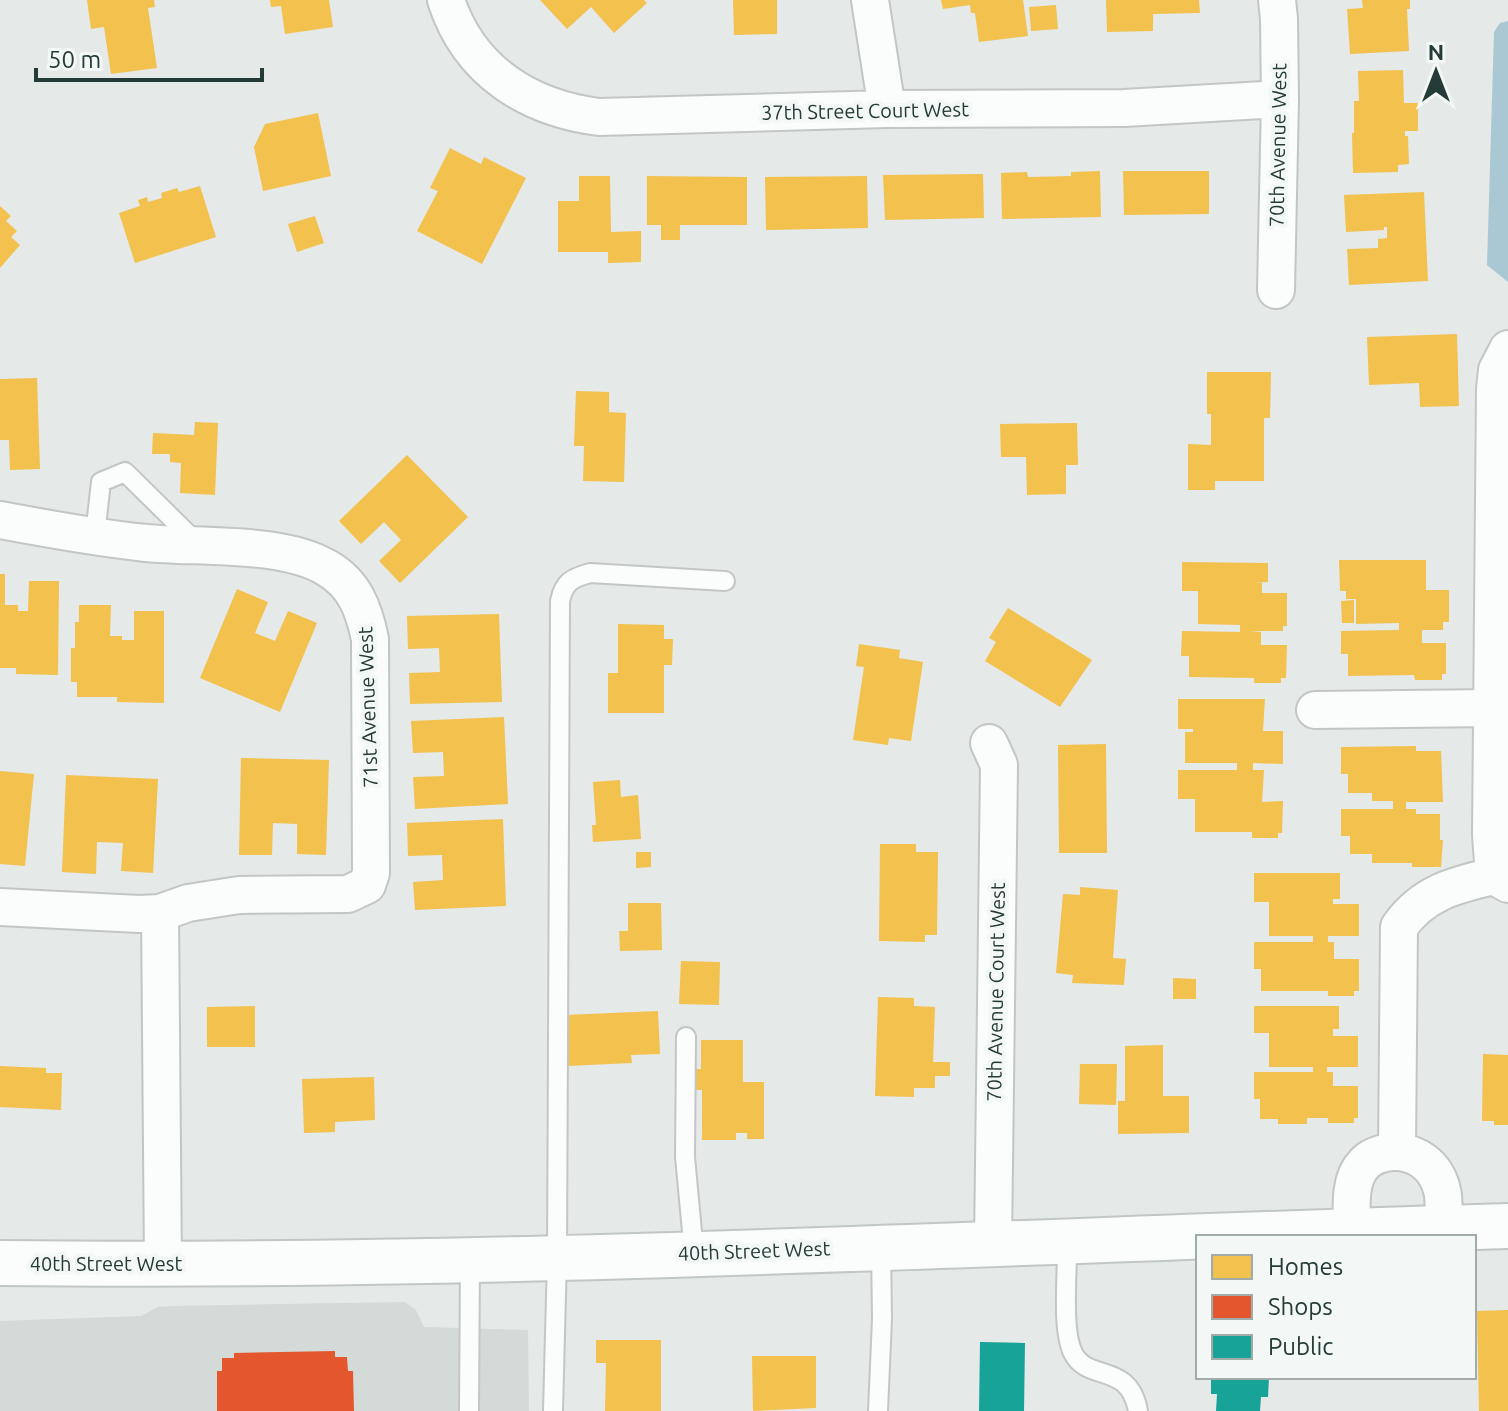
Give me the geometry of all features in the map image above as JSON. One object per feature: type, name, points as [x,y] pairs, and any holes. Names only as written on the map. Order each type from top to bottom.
[{"type":"main road","name":"40th Street West","points":[[1238,1235],[1508,1226]]},
{"type":"main road","name":"40th Street West","points":[[0,1263],[163,1265],[557,1257],[1196,1236]]},
{"type":"street","name":"37th Street Court West","points":[[446,0],[459,30],[496,75],[520,93],[546,106],[573,114],[599,117],[887,109],[1124,108],[1280,99]]},
{"type":"street","points":[[870,0],[887,109]]},
{"type":"street","name":"70th Avenue West","points":[[1276,290],[1280,99],[1277,0]]},
{"type":"street","points":[[1397,1152],[1399,927],[1410,911],[1423,900],[1467,882],[1501,880],[1491,835],[1495,389],[1497,370],[1508,349]]},
{"type":"street","name":"71st Avenue West","points":[[0,520],[95,535],[282,552],[306,557],[330,569],[349,587],[363,609],[370,639],[371,873],[367,885],[348,894],[239,895],[188,903],[160,913],[0,907]]},
{"type":"street","points":[[1315,710],[1492,708]]},
{"type":"street","name":"70th Avenue Court West","points":[[989,743],[999,765],[993,1244]]},
{"type":"street","points":[[160,913],[163,1265]]},
{"type":"street","points":[[1352,1231],[1353,1192],[1363,1164],[1380,1153],[1397,1152],[1413,1153],[1431,1167],[1443,1191],[1443,1228]]},
{"type":"lane","points":[[95,535],[101,482],[125,472],[201,547]]},
{"type":"lane","points":[[553,1411],[557,1257],[560,601],[563,587],[573,577],[590,573],[725,581]]},
{"type":"lane","points":[[686,1037],[685,1168],[694,1253]]},
{"type":"lane","points":[[1067,1241],[1067,1335],[1074,1356],[1090,1368],[1119,1377],[1135,1394],[1138,1411]]},
{"type":"lane","points":[[878,1411],[881,1247]]},
{"type":"lane","points":[[469,1411],[470,1258]]},
{"type":"shaded area","points":[[405,1302],[416,1310],[424,1327],[528,1330],[529,1411],[0,1411],[0,1321],[141,1316],[158,1307],[173,1306]]},
{"type":"water","points":[[1508,21],[1508,282],[1487,265],[1494,32],[1500,23]]},
{"type":"building: Homes","points":[[87,0],[154,0],[155,7],[148,8],[157,68],[111,74],[104,27],[91,29]]},
{"type":"building: Homes","points":[[270,0],[329,0],[333,27],[285,34],[281,6],[271,7]]},
{"type":"building: Homes","points":[[540,0],[644,0],[647,3],[614,33],[591,7],[567,29]]},
{"type":"building: Homes","points":[[733,0],[777,0],[777,34],[734,35]]},
{"type":"building: Homes","points":[[941,0],[1023,0],[1028,36],[979,42],[975,13],[971,13],[970,5],[943,9]]},
{"type":"building: Homes","points":[[1106,0],[1199,0],[1200,13],[1153,14],[1153,31],[1107,32]]},
{"type":"building: Homes","points":[[1362,0],[1410,0],[1410,9],[1407,9],[1409,51],[1350,54],[1347,9],[1363,8]]},
{"type":"building: Homes","points":[[1056,5],[1058,29],[1031,31],[1029,7]]},
{"type":"building: Homes","points":[[1403,70],[1404,103],[1418,103],[1418,131],[1405,131],[1409,164],[1398,165],[1398,172],[1353,173],[1352,133],[1354,101],[1359,101],[1358,71]]},
{"type":"building: Homes","points":[[318,113],[331,176],[263,191],[254,147],[265,124]]},
{"type":"building: Homes","points":[[450,148],[481,164],[484,157],[526,178],[482,264],[417,231],[438,191],[430,188]]},
{"type":"building: Homes","points":[[1100,171],[1101,217],[1002,219],[1001,173],[1027,172],[1028,177],[1071,176],[1071,172]]},
{"type":"building: Homes","points":[[1123,171],[1209,171],[1209,214],[1124,215]]},
{"type":"building: Homes","points":[[983,174],[984,218],[885,220],[883,175]]},
{"type":"building: Homes","points":[[579,176],[610,176],[611,232],[641,231],[641,262],[608,263],[608,252],[558,252],[558,201],[579,201]]},
{"type":"building: Homes","points":[[647,176],[747,177],[747,225],[680,225],[680,240],[661,240],[661,225],[647,225]]},
{"type":"building: Homes","points":[[867,176],[868,228],[766,230],[765,177]]},
{"type":"building: Homes","points":[[200,186],[216,237],[135,263],[119,213],[140,206],[138,200],[147,197],[148,202],[162,198],[161,193],[177,188],[179,192]]},
{"type":"building: Homes","points":[[1424,192],[1428,281],[1349,285],[1347,249],[1378,248],[1378,239],[1387,238],[1387,227],[1384,230],[1346,232],[1344,195]]},
{"type":"building: Homes","points":[[0,206],[11,216],[6,221],[17,231],[11,237],[20,245],[0,268]]},
{"type":"building: Homes","points":[[315,216],[324,243],[297,252],[288,224]]},
{"type":"building: Homes","points":[[1457,334],[1459,406],[1420,407],[1419,383],[1369,385],[1367,337]]},
{"type":"building: Homes","points":[[1207,372],[1271,372],[1270,418],[1264,418],[1264,481],[1215,481],[1215,490],[1188,490],[1188,444],[1211,445]]},
{"type":"building: Homes","points":[[37,378],[40,469],[10,470],[9,440],[0,440],[0,379]]},
{"type":"building: Homes","points":[[576,391],[609,392],[609,412],[626,413],[624,482],[583,481],[584,446],[574,446]]},
{"type":"building: Homes","points":[[195,422],[218,423],[215,495],[180,493],[181,463],[170,462],[170,454],[152,454],[153,433],[194,435]]},
{"type":"building: Homes","points":[[1077,423],[1078,465],[1066,465],[1066,494],[1027,495],[1026,457],[1001,457],[1000,424]]},
{"type":"building: Homes","points":[[407,455],[468,517],[400,583],[379,561],[401,540],[384,522],[361,544],[339,521]]},
{"type":"building: Homes","points":[[1339,560],[1426,560],[1426,590],[1449,590],[1449,622],[1443,622],[1443,630],[1422,630],[1422,643],[1446,643],[1446,674],[1442,674],[1442,680],[1415,680],[1414,675],[1348,676],[1348,654],[1341,654],[1341,631],[1399,630],[1399,623],[1356,624],[1356,599],[1346,599],[1346,591],[1340,591]]},
{"type":"building: Homes","points":[[1182,562],[1268,563],[1268,582],[1255,583],[1262,583],[1262,593],[1287,593],[1287,626],[1283,626],[1283,631],[1250,631],[1261,632],[1261,645],[1287,645],[1286,678],[1281,678],[1281,683],[1254,683],[1254,678],[1189,677],[1189,656],[1181,656],[1182,631],[1240,632],[1240,625],[1198,624],[1198,591],[1182,591]]},
{"type":"building: Homes","points":[[0,574],[5,574],[5,605],[18,605],[18,611],[28,611],[29,581],[59,581],[58,675],[16,674],[16,668],[0,668]]},
{"type":"building: Homes","points":[[237,589],[268,602],[255,633],[275,641],[288,611],[317,623],[280,712],[200,678]]},
{"type":"building: Homes","points":[[1354,600],[1354,623],[1342,623],[1341,601]]},
{"type":"building: Homes","points":[[79,605],[111,605],[110,636],[122,636],[122,640],[134,640],[134,611],[164,611],[164,703],[117,702],[117,697],[77,697],[77,682],[71,682],[71,648],[75,648],[75,622],[79,622]]},
{"type":"building: Homes","points":[[1008,608],[1092,660],[1060,707],[985,661],[996,642],[989,638]]},
{"type":"building: Homes","points":[[499,614],[502,702],[410,704],[409,673],[440,672],[439,648],[408,649],[407,616]]},
{"type":"building: Homes","points":[[618,624],[664,625],[664,639],[673,639],[672,665],[664,665],[664,713],[608,713],[608,673],[618,673]]},
{"type":"building: Homes","points":[[859,644],[900,650],[899,658],[923,662],[911,741],[889,738],[888,745],[853,740],[864,667],[856,666]]},
{"type":"building: Homes","points":[[1178,699],[1265,699],[1263,731],[1283,731],[1283,764],[1253,763],[1253,770],[1264,770],[1262,802],[1283,801],[1282,833],[1278,833],[1278,838],[1252,838],[1252,832],[1195,832],[1195,799],[1178,799],[1178,770],[1237,770],[1237,763],[1185,763],[1185,732],[1193,732],[1193,729],[1178,729]]},
{"type":"building: Homes","points":[[504,717],[508,804],[415,809],[413,777],[444,776],[443,752],[413,753],[411,721]]},
{"type":"building: Homes","points":[[1106,744],[1107,853],[1059,853],[1058,745]]},
{"type":"building: Homes","points":[[1416,746],[1416,751],[1441,751],[1443,802],[1406,802],[1406,809],[1416,809],[1416,814],[1440,814],[1440,840],[1443,840],[1441,867],[1372,863],[1372,854],[1350,854],[1350,836],[1341,836],[1341,809],[1393,809],[1393,801],[1372,801],[1372,793],[1348,793],[1348,774],[1341,774],[1341,747]]},
{"type":"building: Homes","points":[[241,758],[329,760],[326,855],[297,854],[297,824],[273,823],[272,855],[239,855]]},
{"type":"building: Homes","points":[[0,771],[34,774],[25,866],[0,864]]},
{"type":"building: Homes","points":[[66,775],[158,779],[153,873],[121,871],[123,843],[97,842],[96,874],[62,872]]},
{"type":"building: Homes","points":[[620,780],[621,797],[638,795],[641,839],[593,842],[592,825],[596,825],[593,782]]},
{"type":"building: Homes","points":[[503,819],[506,906],[415,910],[413,882],[443,880],[442,855],[408,856],[407,823]]},
{"type":"building: Homes","points":[[880,844],[916,844],[916,852],[938,852],[937,935],[925,935],[925,942],[879,941]]},
{"type":"building: Homes","points":[[636,852],[651,852],[651,867],[636,868]]},
{"type":"building: Homes","points":[[1254,873],[1340,873],[1340,899],[1333,899],[1333,904],[1359,904],[1359,936],[1328,936],[1328,942],[1334,942],[1334,959],[1359,959],[1359,991],[1354,991],[1354,996],[1328,996],[1328,991],[1261,991],[1261,969],[1254,969],[1254,942],[1313,942],[1313,936],[1269,936],[1269,902],[1254,902]]},
{"type":"building: Homes","points":[[1080,887],[1118,890],[1113,958],[1126,959],[1124,985],[1072,983],[1073,975],[1056,973],[1063,894],[1080,895]]},
{"type":"building: Homes","points":[[628,903],[661,903],[662,950],[620,951],[619,931],[628,931]]},
{"type":"building: Homes","points":[[681,961],[720,962],[719,1005],[679,1004]]},
{"type":"building: Homes","points":[[1173,978],[1196,979],[1196,999],[1173,999]]},
{"type":"building: Homes","points":[[878,997],[914,998],[914,1006],[935,1007],[933,1062],[950,1062],[950,1076],[935,1076],[935,1088],[914,1088],[914,1097],[875,1096]]},
{"type":"building: Homes","points":[[255,1006],[255,1047],[207,1047],[207,1007]]},
{"type":"building: Homes","points":[[1254,1006],[1339,1006],[1339,1029],[1333,1029],[1333,1036],[1358,1036],[1358,1067],[1327,1067],[1327,1072],[1333,1072],[1333,1086],[1358,1086],[1358,1118],[1354,1118],[1354,1123],[1328,1123],[1328,1118],[1307,1118],[1307,1124],[1278,1124],[1278,1119],[1260,1119],[1260,1099],[1254,1099],[1254,1072],[1313,1072],[1313,1067],[1269,1067],[1269,1033],[1254,1033]]},
{"type":"building: Homes","points":[[658,1011],[660,1054],[631,1055],[632,1063],[567,1066],[565,1015]]},
{"type":"building: Homes","points":[[701,1040],[743,1040],[743,1082],[764,1082],[764,1139],[747,1139],[747,1133],[736,1133],[736,1140],[702,1140],[702,1090],[693,1090],[693,1069],[701,1069]]},
{"type":"building: Homes","points":[[1163,1045],[1163,1096],[1189,1096],[1189,1133],[1118,1134],[1118,1101],[1125,1101],[1125,1046]]},
{"type":"building: Homes","points":[[1483,1054],[1508,1055],[1508,1125],[1482,1121]]},
{"type":"building: Homes","points":[[1080,1064],[1117,1064],[1116,1105],[1079,1104]]},
{"type":"building: Homes","points":[[0,1066],[46,1068],[46,1073],[62,1073],[61,1110],[0,1107]]},
{"type":"building: Homes","points":[[374,1077],[375,1120],[335,1122],[335,1132],[304,1133],[302,1079]]},
{"type":"building: Homes","points":[[1508,1310],[1508,1411],[1479,1411],[1477,1311]]},
{"type":"building: Homes","points":[[596,1340],[661,1340],[661,1411],[605,1411],[606,1363],[596,1363]]},
{"type":"building: Homes","points":[[752,1356],[816,1356],[816,1408],[753,1411]]},
{"type":"building: Shops","points":[[335,1351],[335,1357],[347,1357],[348,1371],[353,1371],[354,1411],[217,1411],[217,1371],[222,1371],[222,1358],[234,1358],[234,1353]]},
{"type":"building: Public","points":[[980,1342],[1025,1343],[1024,1411],[979,1411]]},
{"type":"building: Public","points":[[1211,1379],[1269,1379],[1268,1397],[1261,1397],[1260,1411],[1216,1411],[1217,1394],[1211,1394]]}]
